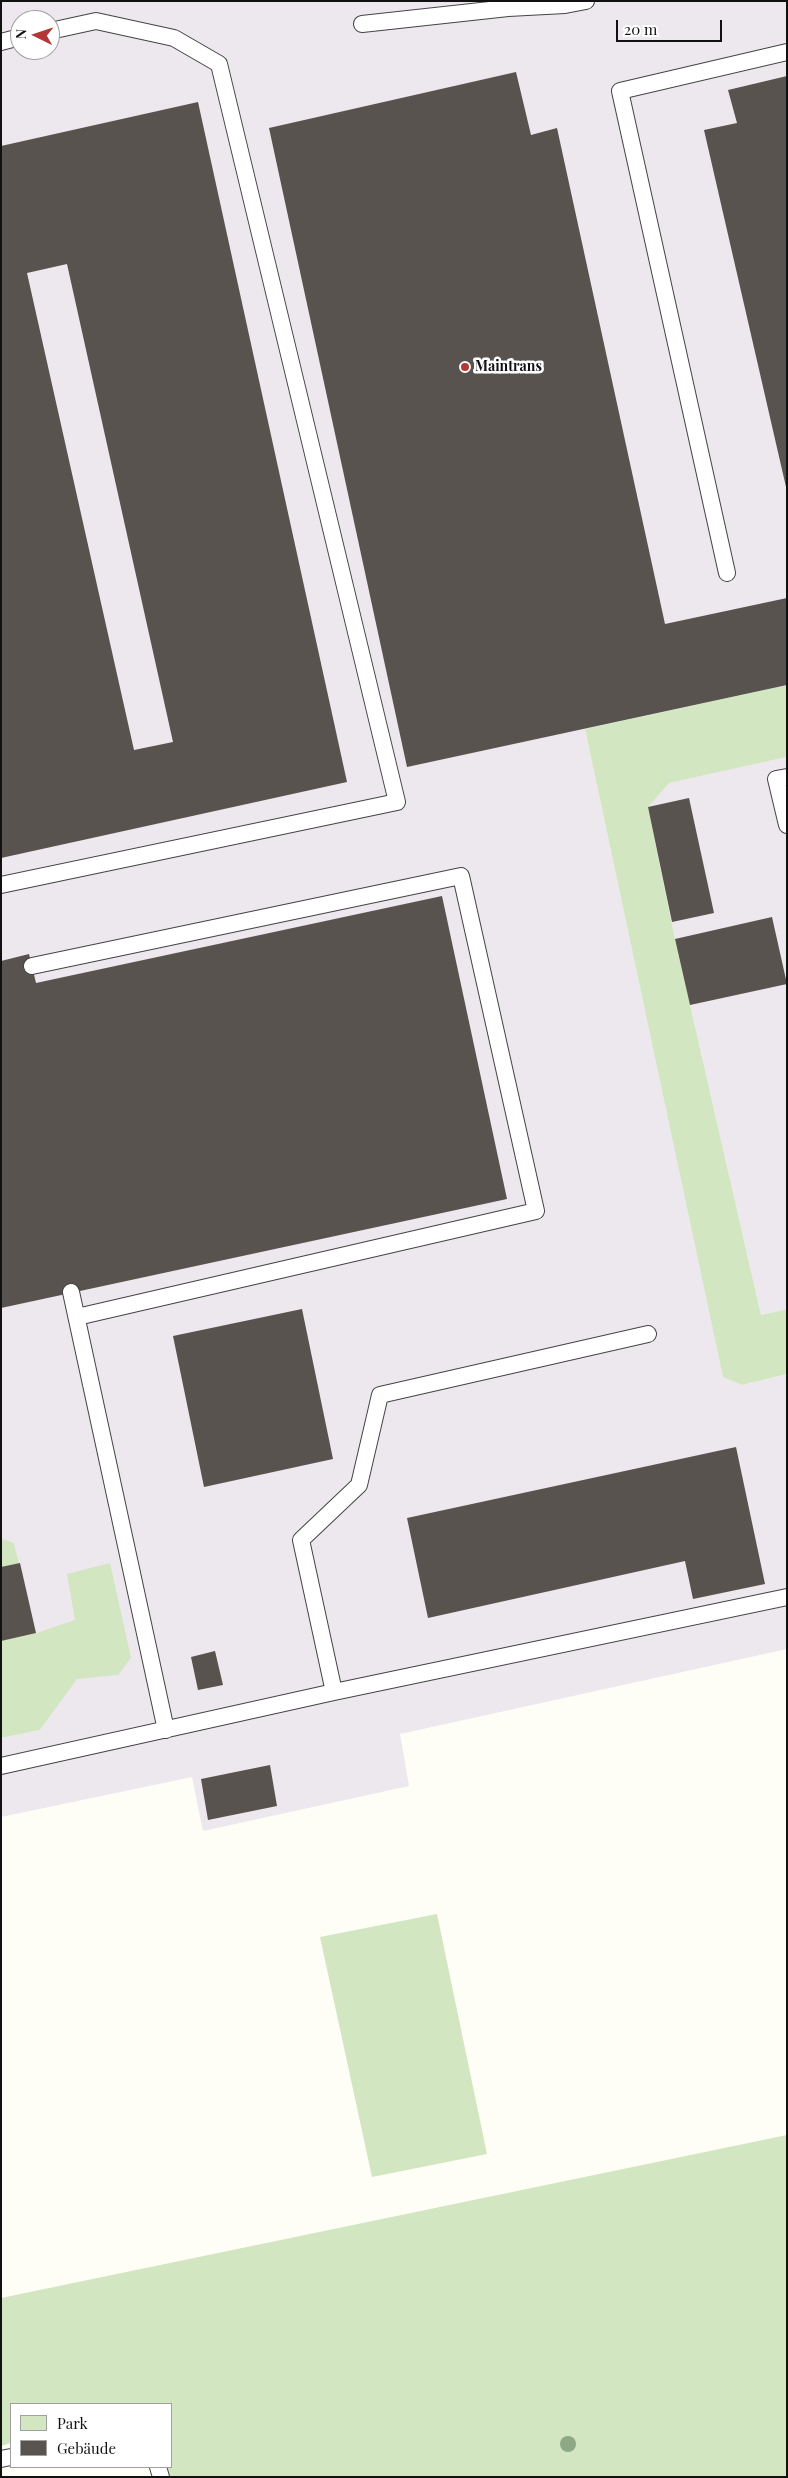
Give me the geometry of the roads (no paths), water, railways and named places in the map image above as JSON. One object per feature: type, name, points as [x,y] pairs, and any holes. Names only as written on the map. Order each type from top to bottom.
[{"type":"lane","points":[[362,24],[508,8],[566,5],[586,1]]},
{"type":"lane","points":[[1,885],[397,802],[219,64],[174,38],[96,21],[60,29]]},
{"type":"lane","points":[[727,573],[620,91],[787,52]]},
{"type":"lane","points":[[782,778],[787,826]]},
{"type":"lane","points":[[32,966],[461,876],[536,1211],[77,1317]]},
{"type":"lane","points":[[71,1292],[166,1730]]},
{"type":"lane","points":[[334,1692],[301,1540],[359,1485],[380,1396],[648,1334]]},
{"type":"lane","points":[[1,1766],[334,1692],[787,1598]]},
{"type":"place","name":"Maintrans","points":[[465,367]]}]
